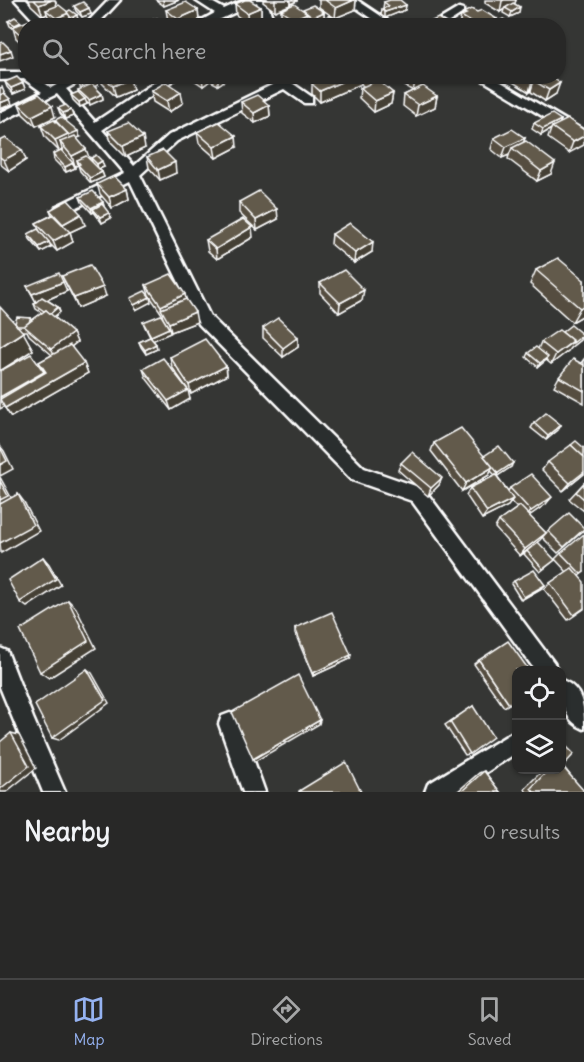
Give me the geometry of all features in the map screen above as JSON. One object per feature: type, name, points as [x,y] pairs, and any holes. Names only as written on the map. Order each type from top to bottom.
[{"type":"street","points":[[20,0],[38,18]]},
{"type":"street","points":[[97,18],[115,0]]},
{"type":"street","points":[[200,0],[221,18]]},
{"type":"street","points":[[213,18],[253,0]]},
{"type":"street","points":[[261,0],[267,18]]},
{"type":"street","points":[[350,0],[378,18]]},
{"type":"street","points":[[447,18],[459,11]]},
{"type":"street","points":[[0,76],[18,76]]},
{"type":"street","points":[[42,84],[54,90],[94,129],[133,174],[204,320],[358,474],[418,495],[544,666]]},
{"type":"street","points":[[0,118],[66,84]]},
{"type":"street","points":[[94,129],[161,84]]},
{"type":"street","points":[[62,209],[133,174],[182,133],[284,84],[308,100]]},
{"type":"street","points":[[496,84],[556,118],[584,137]]},
{"type":"street","points":[[0,658],[23,721],[54,792]]},
{"type":"street","points":[[566,700],[584,718]]},
{"type":"street","points":[[8,737],[23,721]]},
{"type":"street","points":[[230,724],[254,792]]},
{"type":"street","points":[[436,792],[512,744]]},
{"type":"building","points":[[34,0],[52,0],[39,5]]},
{"type":"building","points":[[250,0],[261,7],[247,13],[235,4]]},
{"type":"building","points":[[325,0],[354,0],[336,8]]},
{"type":"building","points":[[400,0],[406,5],[385,12],[382,9],[389,6],[384,2]]},
{"type":"building","points":[[83,2],[89,8],[80,12],[74,6]]},
{"type":"building","points":[[186,2],[198,10],[177,18],[166,10]]},
{"type":"building","points":[[513,3],[520,7],[512,12],[505,8]]},
{"type":"building","points":[[294,4],[307,13],[293,18],[281,10]]},
{"type":"building","points":[[59,5],[69,13],[56,18],[46,10]]},
{"type":"building","points":[[313,5],[324,12],[313,17],[303,9]]},
{"type":"building","points":[[471,9],[477,12],[482,10],[495,18],[464,18],[461,16],[466,14],[463,13]]},
{"type":"building","points":[[70,10],[77,15],[71,18],[67,12]]},
{"type":"building","points":[[15,17],[18,24],[15,25],[8,21]]},
{"type":"building","points":[[18,25],[18,32],[12,27]]},
{"type":"building","points":[[3,42],[11,50],[0,54],[0,43]]},
{"type":"building","points":[[17,77],[18,84],[21,84],[11,88],[5,82]]},
{"type":"building","points":[[92,84],[102,94],[89,100],[78,90]]},
{"type":"building","points":[[163,84],[169,84],[181,92],[167,101],[151,91]]},
{"type":"building","points":[[312,84],[336,84],[320,91]]},
{"type":"building","points":[[369,84],[383,84],[393,93],[375,101],[360,88]]},
{"type":"building","points":[[539,84],[558,84],[549,90]]},
{"type":"building","points":[[423,86],[437,96],[418,105],[404,95]]},
{"type":"building","points":[[78,92],[85,99],[79,102],[71,95]]},
{"type":"building","points":[[4,93],[10,99],[0,103],[0,95]]},
{"type":"building","points":[[39,94],[52,106],[32,116],[19,104]]},
{"type":"building","points":[[257,95],[269,105],[254,113],[241,102]]},
{"type":"building","points":[[66,105],[71,110],[63,113],[58,108]]},
{"type":"building","points":[[552,114],[561,120],[543,129],[534,123]]},
{"type":"building","points":[[61,117],[78,131],[69,135],[55,120]]},
{"type":"building","points":[[568,119],[584,130],[584,136],[573,142],[552,127]]},
{"type":"building","points":[[54,120],[68,134],[55,140],[41,126]]},
{"type":"building","points":[[219,122],[236,136],[214,147],[197,132]]},
{"type":"building","points":[[128,123],[143,137],[123,146],[108,131]]},
{"type":"building","points":[[512,129],[525,138],[506,147],[494,138]]},
{"type":"building","points":[[75,136],[86,149],[72,156],[60,142]]},
{"type":"building","points":[[6,138],[22,150],[4,160],[0,157],[0,141]]},
{"type":"building","points":[[526,141],[555,163],[541,171],[512,148]]},
{"type":"building","points":[[61,150],[73,163],[65,167],[53,154]]},
{"type":"building","points":[[163,150],[175,162],[158,170],[147,157]]},
{"type":"building","points":[[96,155],[102,161],[97,164],[91,158]]},
{"type":"building","points":[[86,156],[102,172],[90,178],[78,165],[80,164],[77,160]]},
{"type":"building","points":[[114,176],[127,189],[109,197],[97,184]]},
{"type":"building","points":[[93,191],[103,202],[91,208],[80,197]]},
{"type":"building","points":[[259,191],[277,209],[256,220],[239,202]]},
{"type":"building","points":[[68,200],[81,214],[63,224],[50,210]]},
{"type":"building","points":[[102,204],[109,213],[100,217],[93,209]]},
{"type":"building","points":[[53,215],[70,232],[53,241],[36,223]]},
{"type":"building","points":[[243,219],[252,227],[216,249],[206,240]]},
{"type":"building","points":[[350,223],[373,242],[355,253],[332,234]]},
{"type":"building","points":[[38,229],[49,242],[39,247],[28,234]]},
{"type":"building","points":[[558,258],[584,280],[584,305],[580,308],[536,270]]},
{"type":"building","points":[[90,265],[103,287],[74,298],[62,276]]},
{"type":"building","points":[[344,270],[364,290],[340,303],[320,283]]},
{"type":"building","points":[[59,273],[63,282],[32,294],[27,286]]},
{"type":"building","points":[[171,274],[185,294],[161,306],[146,285]]},
{"type":"building","points":[[145,291],[150,297],[134,305],[130,298]]},
{"type":"building","points":[[42,297],[58,307],[50,314],[44,311],[34,304]]},
{"type":"building","points":[[186,299],[195,312],[169,323],[161,309]]},
{"type":"building","points":[[0,307],[23,332],[0,347]]},
{"type":"building","points":[[46,310],[73,333],[51,349],[24,326]]},
{"type":"building","points":[[161,315],[169,328],[151,336],[143,322]]},
{"type":"building","points":[[17,317],[31,318],[24,326],[17,326],[15,323]]},
{"type":"building","points":[[278,318],[298,337],[283,348],[263,328]]},
{"type":"building","points":[[571,325],[583,335],[573,343],[562,332]]},
{"type":"building","points":[[559,330],[573,341],[556,354],[541,342]]},
{"type":"building","points":[[150,337],[156,344],[145,350],[139,342]]},
{"type":"building","points":[[205,339],[226,366],[189,385],[170,357]]},
{"type":"building","points":[[70,345],[84,363],[5,408],[0,399],[46,372],[39,362]]},
{"type":"building","points":[[536,347],[548,357],[540,363],[528,353]]},
{"type":"building","points":[[31,354],[44,372],[0,397],[0,371]]},
{"type":"building","points":[[163,358],[188,390],[168,401],[143,369]]},
{"type":"building","points":[[573,359],[584,365],[584,391],[559,377]]},
{"type":"building","points":[[546,413],[561,425],[548,436],[534,423]]},
{"type":"building","points":[[461,428],[493,467],[466,483],[434,443]]},
{"type":"building","points":[[576,441],[584,448],[584,457],[571,445]]},
{"type":"building","points":[[571,445],[584,457],[584,472],[570,483],[548,462]]},
{"type":"building","points":[[499,446],[513,463],[498,473],[484,456]]},
{"type":"building","points":[[0,447],[7,461],[0,465]]},
{"type":"building","points":[[412,452],[442,478],[431,488],[401,463]]},
{"type":"building","points":[[531,474],[552,497],[531,511],[510,488]]},
{"type":"building","points":[[496,475],[513,499],[487,512],[470,488]]},
{"type":"building","points":[[0,481],[8,496],[0,500]]},
{"type":"building","points":[[584,483],[584,499],[576,492]]},
{"type":"building","points":[[18,494],[33,525],[0,543],[0,504]]},
{"type":"building","points":[[520,506],[546,533],[525,549],[499,521]]},
{"type":"building","points":[[569,513],[584,529],[564,547],[548,531]]},
{"type":"building","points":[[584,534],[584,572],[581,574],[561,553]]},
{"type":"building","points":[[538,542],[555,560],[543,569],[527,551]]},
{"type":"building","points":[[43,557],[56,579],[20,602],[8,580]]},
{"type":"building","points":[[572,568],[584,582],[584,608],[574,615],[550,583]]},
{"type":"building","points":[[534,570],[545,585],[524,597],[514,581]]},
{"type":"building","points":[[68,600],[88,641],[40,672],[20,630]]},
{"type":"building","points":[[332,612],[351,655],[313,673],[295,628]]},
{"type":"building","points":[[508,641],[526,666],[512,666],[512,701],[509,704],[479,660]]},
{"type":"building","points":[[87,669],[105,700],[52,738],[35,705]]},
{"type":"building","points":[[298,675],[320,720],[253,759],[232,712]]},
{"type":"building","points":[[473,706],[493,737],[470,754],[450,722]]},
{"type":"building","points":[[11,733],[29,766],[0,789],[0,742]]},
{"type":"building","points":[[566,746],[574,754],[566,763]]},
{"type":"building","points":[[346,762],[361,792],[299,792],[299,791]]},
{"type":"building","points":[[484,771],[500,792],[461,792]]},
{"type":"building","points":[[566,771],[584,791],[534,792],[531,788],[544,774],[566,774]]}]
